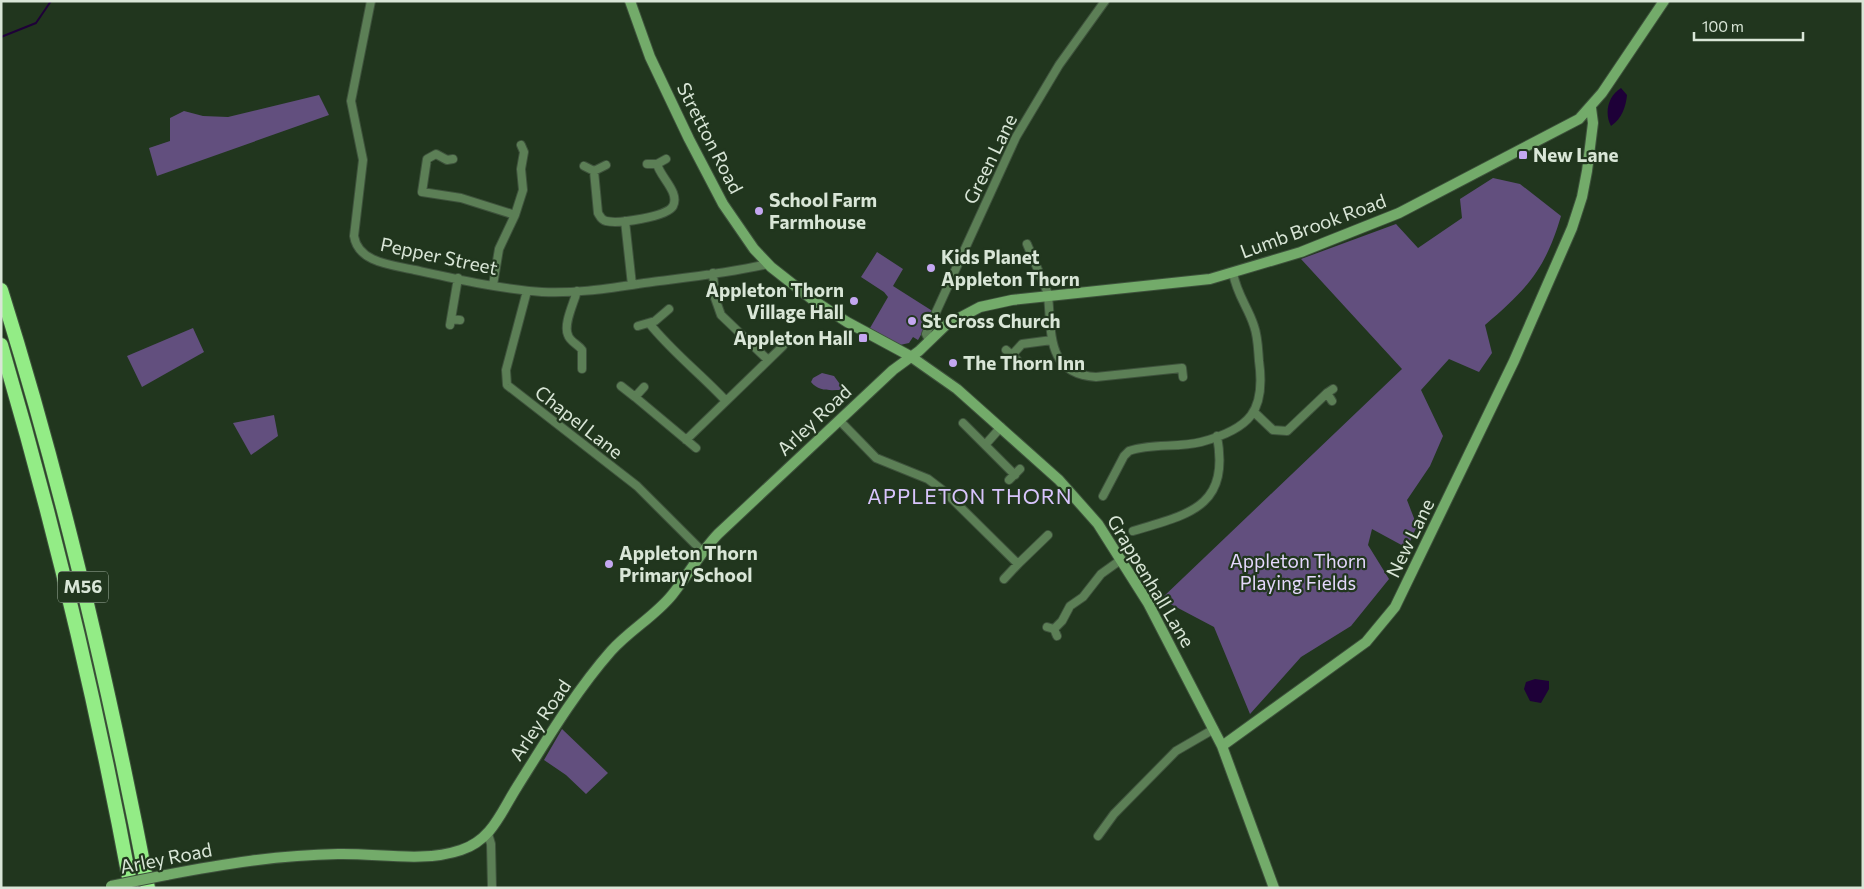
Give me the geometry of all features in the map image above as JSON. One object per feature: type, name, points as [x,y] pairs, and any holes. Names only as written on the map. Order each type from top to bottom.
[{"type":"highway","name":"M56","points":[[1,290],[50,453],[72,540],[117,728],[148,888]]},
{"type":"highway","name":"M56","points":[[1,345],[57,545],[96,713],[131,888]]},
{"type":"street","name":"Pepper Street","points":[[371,1],[350,101],[363,160],[354,236],[360,253],[369,258],[395,266],[527,291],[577,291],[632,285],[768,264]]},
{"type":"street","name":"Stretton Road","points":[[630,1],[650,56],[709,178],[735,223],[768,264],[813,300],[847,322],[910,356]]},
{"type":"street","name":"Green Lane","points":[[929,340],[926,334],[1016,137],[1059,65],[1105,1]]},
{"type":"street","name":"Lumb Brook Road","points":[[910,356],[919,351],[946,325],[980,307],[1012,300],[1210,279],[1315,247],[1399,213],[1495,161],[1571,124],[1591,108],[1664,1]]},
{"type":"street","name":"New Lane","points":[[1222,746],[1366,642],[1386,620],[1405,590],[1514,361],[1572,228],[1587,171],[1593,123],[1591,108]]},
{"type":"street","points":[[493,285],[499,249],[515,214],[523,190],[521,169],[524,152],[520,144]]},
{"type":"street","points":[[453,159],[447,160],[436,154],[426,155],[422,192],[461,198],[515,214]]},
{"type":"street","points":[[647,164],[657,164],[666,158]]},
{"type":"street","points":[[594,171],[600,218],[605,221],[625,221],[662,214],[670,211],[674,205],[673,193],[658,170],[657,164]]},
{"type":"street","points":[[594,171],[606,165]]},
{"type":"street","points":[[584,166],[594,171]]},
{"type":"street","points":[[625,221],[632,285]]},
{"type":"street","points":[[1027,244],[1049,296],[1052,340],[1055,354],[1062,364],[1072,372],[1084,376],[1182,368],[1183,377]]},
{"type":"street","points":[[713,273],[715,298],[721,315],[768,360]]},
{"type":"street","points":[[1103,496],[1124,456],[1129,451],[1180,446],[1217,436],[1244,423],[1254,412],[1262,386],[1255,330],[1237,292],[1233,273]]},
{"type":"street","points":[[458,278],[450,322],[460,320]]},
{"type":"street","name":"Chapel Lane","points":[[527,291],[506,370],[505,379],[507,385],[637,486],[702,551]]},
{"type":"street","points":[[577,291],[566,327],[571,340],[579,345],[582,350],[582,369]]},
{"type":"street","points":[[638,326],[650,323],[669,309]]},
{"type":"street","points":[[650,323],[673,351],[705,379],[726,401]]},
{"type":"street","points":[[1012,355],[1022,344],[1052,340]]},
{"type":"street","points":[[686,440],[783,346]]},
{"type":"street","name":"Grappenhall Lane","points":[[910,356],[936,372],[1001,427],[1073,495],[1098,524],[1122,559],[1148,603],[1222,746],[1274,888]]},
{"type":"street","name":"Arley Road","points":[[106,887],[230,863],[284,856],[363,854],[433,856],[471,847],[488,834],[544,745],[604,659],[623,639],[664,604],[702,551],[839,420],[910,356]]},
{"type":"street","points":[[621,386],[696,448]]},
{"type":"street","points":[[635,397],[644,387]]},
{"type":"street","points":[[1254,412],[1273,430],[1280,432],[1287,431],[1330,391],[1332,401]]},
{"type":"street","points":[[839,420],[876,458],[928,479],[945,492],[1018,564]]},
{"type":"street","points":[[963,423],[1015,475]]},
{"type":"street","points":[[985,445],[1001,427]]},
{"type":"street","points":[[1132,532],[1199,507],[1208,499],[1215,488],[1220,471],[1220,452],[1217,436]]},
{"type":"street","points":[[1004,579],[1048,535]]},
{"type":"street","points":[[1053,631],[1062,621],[1070,606],[1083,597],[1101,574],[1122,559]]},
{"type":"street","points":[[1098,836],[1114,814],[1176,751],[1214,729]]},
{"type":"street","points":[[488,834],[491,844],[492,888]]},
{"type":"green space","points":[[319,95],[329,115],[157,176],[149,148],[170,141],[170,118],[184,111],[203,116],[228,117]]},
{"type":"green space","name":"Appleton Thorn Playing Fields","points":[[1493,178],[1520,184],[1561,216],[1548,251],[1541,265],[1523,289],[1485,325],[1492,353],[1479,372],[1449,359],[1421,390],[1443,436],[1430,466],[1407,500],[1417,526],[1407,548],[1372,529],[1368,545],[1389,579],[1351,626],[1301,657],[1250,714],[1214,627],[1161,599],[1402,369],[1301,259],[1396,224],[1418,248],[1462,218],[1460,199]]},
{"type":"green space","points":[[877,252],[903,269],[893,286],[934,312],[918,340],[913,337],[909,343],[900,345],[870,328],[888,297],[884,292],[861,277]]},
{"type":"green space","points":[[193,328],[204,352],[142,387],[127,356]]},
{"type":"green space","points":[[822,373],[834,376],[842,387],[841,390],[825,390],[814,385],[811,382],[813,378]]},
{"type":"green space","points":[[274,415],[278,436],[251,455],[233,423]]},
{"type":"green space","points":[[562,729],[608,773],[586,794],[566,775],[544,760]]},
{"type":"shaded area","points":[[1621,88],[1627,95],[1626,104],[1621,116],[1611,126],[1608,116],[1608,105],[1613,95]]},
{"type":"shaded area","points":[[1535,679],[1549,681],[1549,689],[1541,703],[1530,701],[1524,689],[1526,682]]},
{"type":"waterway","points":[[1,37],[36,23],[51,1]]},
{"type":"place","name":"New Lane","points":[[1523,155]]},
{"type":"place","name":"School Farm Farmhouse","points":[[759,211]]},
{"type":"place","name":"Kids Planet Appleton Thorn","points":[[931,268]]},
{"type":"place","name":"Appleton Thorn Village Hall","points":[[854,301]]},
{"type":"place","name":"St Cross Church","points":[[912,321]]},
{"type":"place","name":"Appleton Hall","points":[[863,338]]},
{"type":"place","name":"The Thorn Inn","points":[[953,363]]},
{"type":"place","name":"Appleton Thorn Primary School","points":[[609,564]]},
{"type":"district","name":"APPLETON THORN","points":[[970,497]]}]
